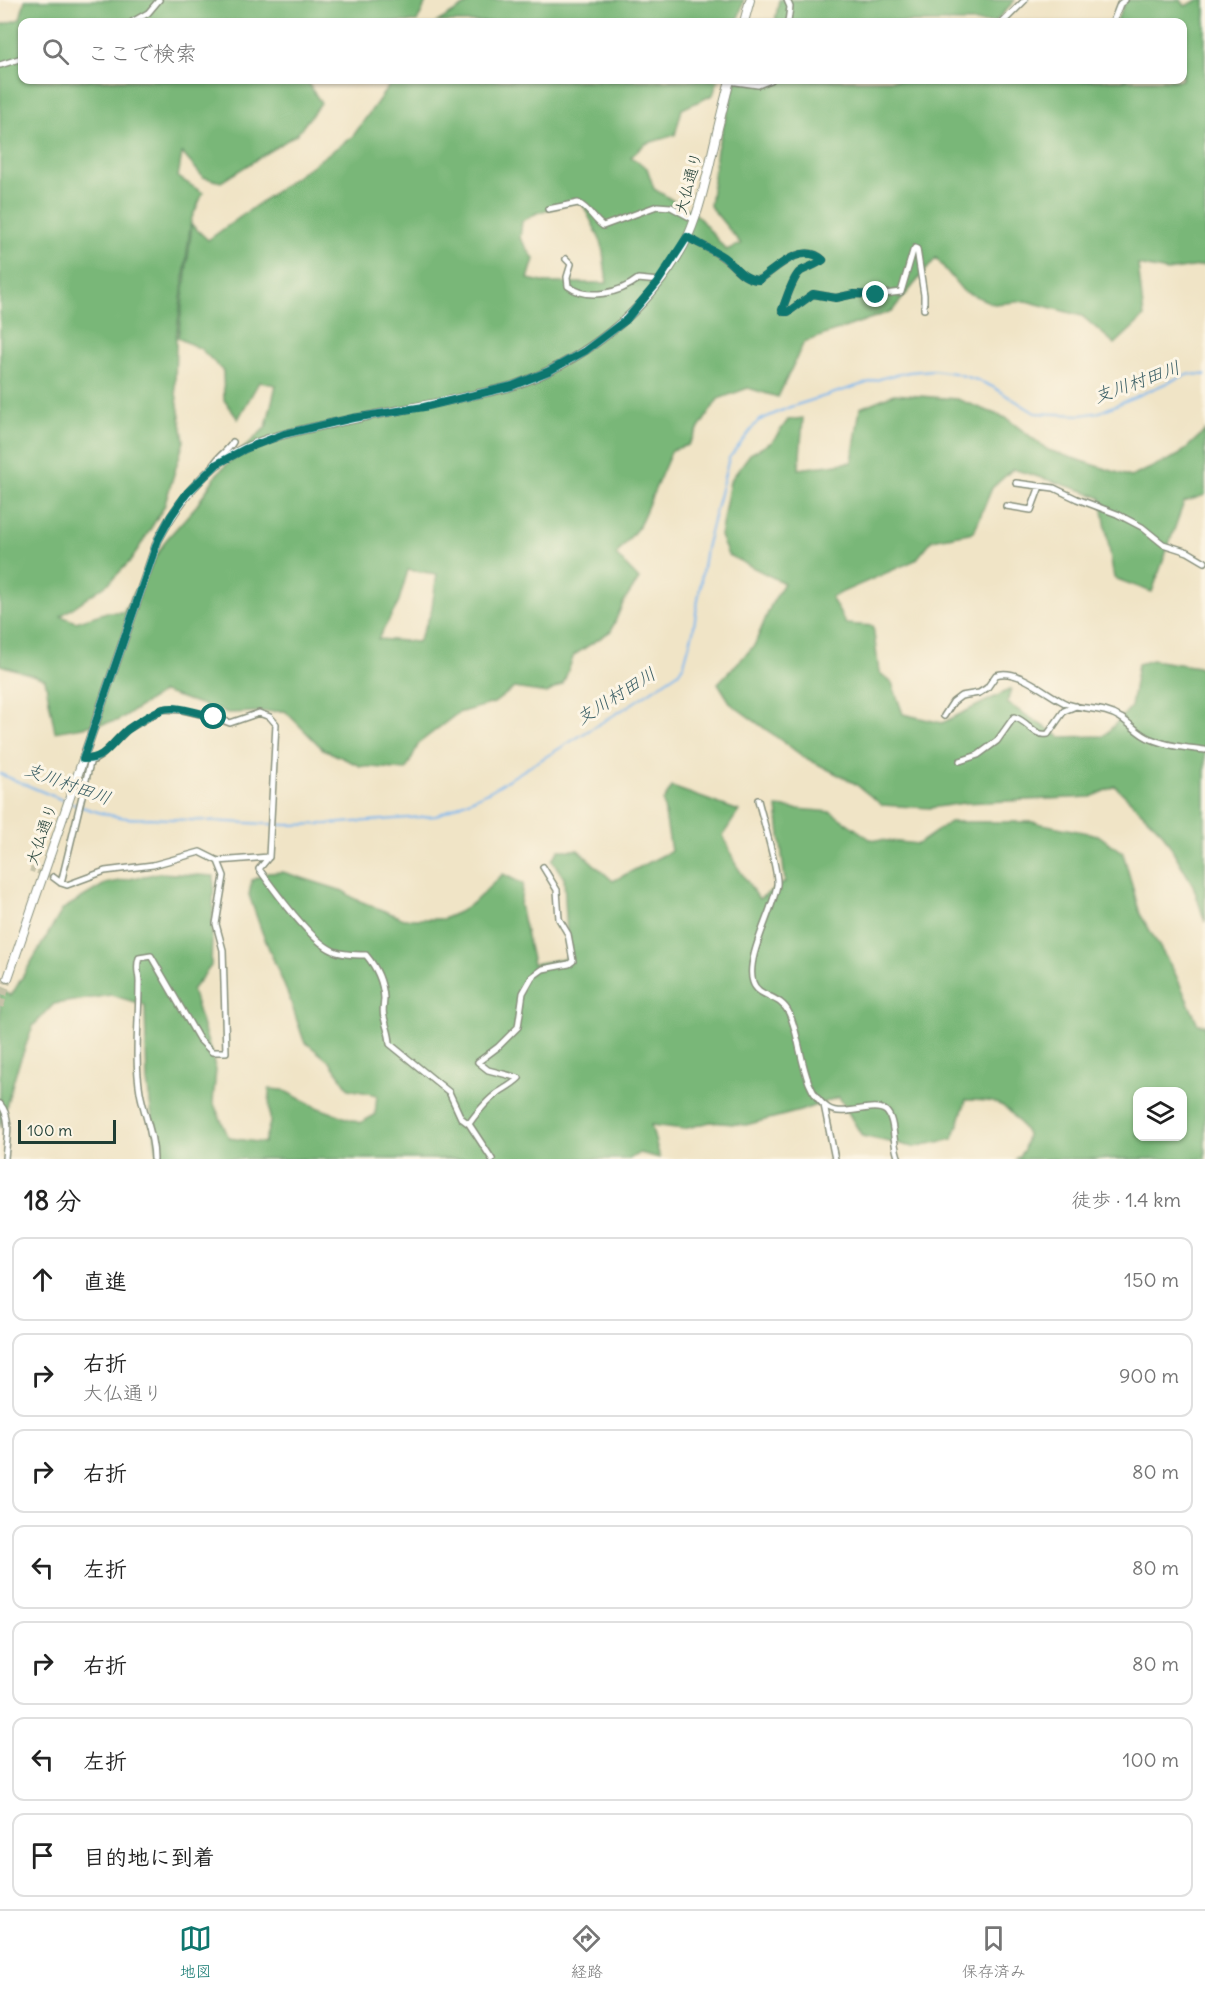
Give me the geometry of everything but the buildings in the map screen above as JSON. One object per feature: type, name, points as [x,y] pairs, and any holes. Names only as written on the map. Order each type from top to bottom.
[{"type":"street","points":[[140,18],[148,14],[159,0]]},
{"type":"street","points":[[745,18],[750,0]]},
{"type":"street","points":[[787,0],[790,7],[789,18]]},
{"type":"street","points":[[1007,18],[1025,0]]},
{"type":"street","points":[[1115,18],[1120,4],[1125,0]]},
{"type":"street","points":[[0,65],[18,59]]},
{"type":"street","name":"大仏通り","points":[[8,978],[72,790],[87,759],[158,540],[187,493],[213,469],[245,449],[284,434],[353,418],[424,407],[512,386],[549,371],[585,351],[626,320],[659,281],[687,237],[695,220],[729,84]]},
{"type":"street","points":[[548,209],[578,203],[594,214],[603,226],[657,206],[671,207],[695,220]]},
{"type":"street","points":[[687,237],[724,257],[744,276],[754,280],[759,280],[792,257],[805,254],[820,256],[823,260],[795,277],[782,310],[784,312],[788,312],[813,294],[836,298],[854,294],[876,295],[901,292],[915,248],[922,280],[924,309]]},
{"type":"street","points":[[566,259],[571,264],[567,277],[568,286],[577,292],[610,293],[628,287],[638,279],[659,281]]},
{"type":"street","points":[[213,469],[214,463],[233,442]]},
{"type":"street","points":[[1016,483],[1054,488],[1088,504],[1117,514],[1142,527],[1163,544],[1188,552],[1205,562]]},
{"type":"street","points":[[1006,506],[1031,510],[1040,486]]},
{"type":"street","points":[[944,716],[953,702],[962,696],[979,693],[987,688],[996,675],[1010,674],[1067,704],[1108,711],[1122,718],[1145,737],[1205,750]]},
{"type":"street","points":[[960,761],[978,754],[997,741],[1014,717],[1027,722],[1037,733],[1044,735],[1048,734],[1064,711],[1078,706]]},
{"type":"street","points":[[61,883],[82,796],[87,759],[102,755],[128,729],[163,709],[183,710],[230,723],[259,713],[266,715],[276,724],[269,857],[259,869],[272,888],[318,941],[332,951],[366,956],[374,965],[384,995],[383,1012],[388,1026],[390,1044],[448,1092],[461,1118],[469,1124],[492,1159]]},
{"type":"street","points":[[758,800],[777,884],[755,951],[751,979],[760,992],[780,1000],[788,1011],[799,1039],[808,1084],[813,1092],[824,1104],[834,1110],[861,1111],[877,1108],[884,1110],[889,1114],[895,1153],[899,1159]]},
{"type":"street","points":[[53,877],[67,885],[105,871],[153,865],[200,852],[218,861],[269,857]]},
{"type":"street","points":[[154,1159],[151,1129],[140,1094],[137,1007],[140,983],[136,968],[139,958],[151,956],[199,1039],[212,1052],[226,1052],[223,950],[216,924],[224,876],[218,861]]},
{"type":"street","points":[[469,1124],[473,1116],[481,1111],[491,1097],[519,1077],[488,1070],[478,1062],[498,1047],[518,1027],[521,999],[532,977],[543,969],[569,964],[573,961],[568,934],[559,919],[557,890],[543,867]]},
{"type":"street","points":[[0,1104],[7,1113],[5,1159]]},
{"type":"street","points":[[824,1104],[835,1159]]},
{"type":"green space","points":[[25,0],[427,0],[419,18],[20,18]]},
{"type":"green space","points":[[474,0],[744,0],[738,18],[444,18]]},
{"type":"green space","points":[[779,0],[1015,0],[999,18],[776,18]]},
{"type":"green space","points":[[1126,0],[1181,0],[1185,6],[1198,0],[1205,0],[1205,265],[1167,271],[1138,265],[1144,317],[1115,344],[1082,316],[1026,301],[994,304],[963,291],[936,258],[892,311],[804,342],[778,397],[748,388],[718,399],[688,445],[672,450],[639,526],[616,555],[639,579],[623,603],[611,631],[574,655],[563,684],[547,693],[514,688],[494,703],[458,713],[419,743],[406,770],[360,766],[323,749],[285,711],[228,713],[163,692],[117,721],[55,732],[45,679],[0,665],[0,25],[18,20],[18,84],[309,84],[321,103],[297,134],[221,182],[203,177],[182,153],[178,177],[203,193],[191,220],[176,339],[175,387],[184,441],[164,507],[132,559],[110,582],[61,616],[76,622],[107,612],[123,612],[166,540],[197,505],[217,474],[266,427],[276,385],[259,382],[238,419],[224,400],[223,371],[201,349],[178,338],[192,225],[208,240],[353,136],[390,84],[717,84],[713,95],[682,109],[675,135],[645,144],[631,157],[647,168],[654,189],[697,215],[726,250],[741,244],[710,206],[717,149],[735,84],[1187,84],[1187,18],[1118,18]],"holes":[[[581,200],[602,244],[607,283],[547,283],[528,279],[534,259],[520,238],[522,221],[537,213]],[[408,570],[437,574],[431,613],[418,642],[378,639],[398,604]]]},
{"type":"green space","points":[[894,394],[957,399],[1006,418],[1048,450],[1131,477],[1179,455],[1205,431],[1205,495],[1184,502],[1152,592],[1114,578],[1101,498],[1013,469],[992,488],[974,532],[932,540],[916,560],[831,597],[846,624],[873,626],[879,672],[892,683],[903,714],[942,723],[1011,689],[1007,703],[1060,737],[1104,736],[1131,707],[1138,664],[1152,660],[1205,668],[1205,922],[1193,885],[1162,832],[1115,786],[1091,797],[964,803],[930,808],[882,805],[854,783],[804,757],[731,704],[718,683],[754,646],[771,605],[784,583],[728,555],[720,536],[730,481],[750,454],[772,442],[788,420],[803,418],[799,469],[852,462],[860,408]]},
{"type":"green space","points":[[672,787],[739,811],[723,835],[736,865],[759,899],[785,882],[777,807],[831,812],[870,839],[918,844],[950,822],[1032,822],[1098,835],[1123,853],[1140,914],[1174,971],[1198,1024],[1205,1025],[1205,1159],[1016,1159],[1024,1150],[1027,1134],[1015,1117],[1003,1106],[978,1100],[966,1100],[953,1139],[913,1147],[862,1136],[839,1097],[800,1111],[746,1125],[710,1122],[684,1129],[651,1125],[660,1158],[640,1153],[629,1159],[158,1159],[147,1081],[145,1005],[111,995],[54,1004],[33,1026],[16,1072],[0,1128],[0,989],[11,996],[63,909],[105,884],[159,873],[214,876],[211,966],[192,990],[216,1070],[213,1102],[229,1138],[264,1143],[270,1123],[269,1089],[283,1090],[316,1107],[360,1123],[375,1115],[377,1095],[349,1089],[330,1062],[304,1041],[249,895],[252,880],[267,873],[283,872],[343,891],[355,899],[404,919],[443,919],[474,902],[503,874],[523,884],[520,905],[533,964],[568,958],[564,878],[552,860],[559,850],[578,850],[613,881],[671,851],[663,801]]},
{"type":"waterway","name":"支川村田川","points":[[71,803],[119,817],[287,825],[436,816],[490,791],[678,673],[684,664],[693,632],[706,548],[729,458],[758,421],[790,407],[909,372],[933,370],[954,373],[993,387],[1035,413],[1082,415],[1100,412],[1190,374],[1205,375]]},
{"type":"waterway","name":"支川村田川","points":[[0,774],[65,801]]},
{"type":"tunnel","points":[[30,869],[53,877]]},
{"type":"tunnel","points":[[0,1007],[8,978]]},
{"type":"route","points":[[214,717],[183,710],[163,709],[128,729],[102,755],[94,760],[83,759],[158,540],[187,493],[217,464],[245,449],[284,434],[353,418],[424,407],[512,386],[549,371],[585,351],[626,320],[657,283],[687,237],[724,257],[744,276],[754,280],[759,280],[792,257],[805,254],[820,256],[823,260],[795,277],[782,310],[784,312],[788,312],[813,294],[836,298],[854,294],[876,295]]}]
